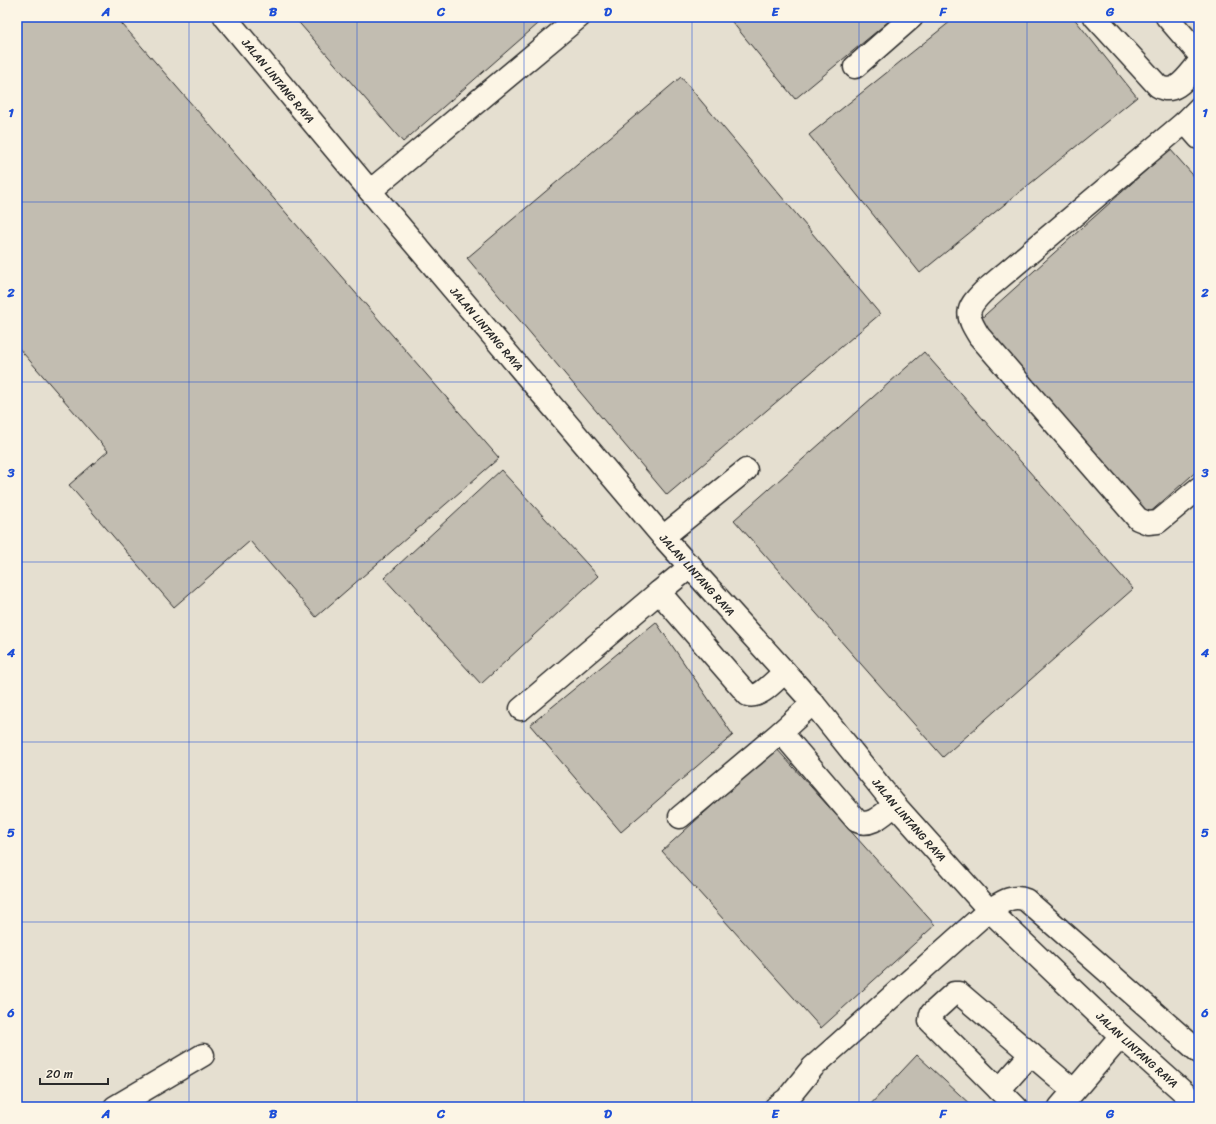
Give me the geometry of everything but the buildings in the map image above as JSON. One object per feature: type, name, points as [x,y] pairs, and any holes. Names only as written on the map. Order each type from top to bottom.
[{"type":"street","name":"JALAN LINTANG RAYA","points":[[225,17],[663,537],[691,566],[813,703],[895,805],[989,910],[1121,1036],[1196,1098]]},
{"type":"street","points":[[370,191],[579,17]]},
{"type":"street","points":[[855,67],[912,17]]},
{"type":"street","points":[[1095,17],[1158,86],[1165,90],[1178,86],[1199,62]]},
{"type":"street","points":[[1167,17],[1199,54]]},
{"type":"street","points":[[1199,138],[1192,115],[983,292],[972,303],[969,312],[969,320],[979,336],[1138,519],[1148,523],[1158,522],[1199,488]]},
{"type":"street","points":[[663,537],[746,470]]},
{"type":"street","points":[[521,709],[691,566]]},
{"type":"street","points":[[659,592],[748,695],[752,696],[758,694],[785,672]]},
{"type":"street","points":[[680,817],[813,703]]},
{"type":"street","points":[[781,732],[857,821],[863,824],[869,823],[895,805]]},
{"type":"street","points":[[776,1107],[787,1099],[813,1066],[989,910],[1008,899],[1018,897],[1026,900],[1199,1052]]},
{"type":"street","points":[[1016,1107],[930,1021],[931,1014],[954,993],[959,993],[1031,1054],[1067,1099],[1121,1036]]},
{"type":"street","points":[[999,1090],[1031,1054]]},
{"type":"street","points":[[115,1107],[204,1055]]},
{"type":"shaded area","points":[[17,17],[1199,17],[1199,1107],[17,1107]]}]
